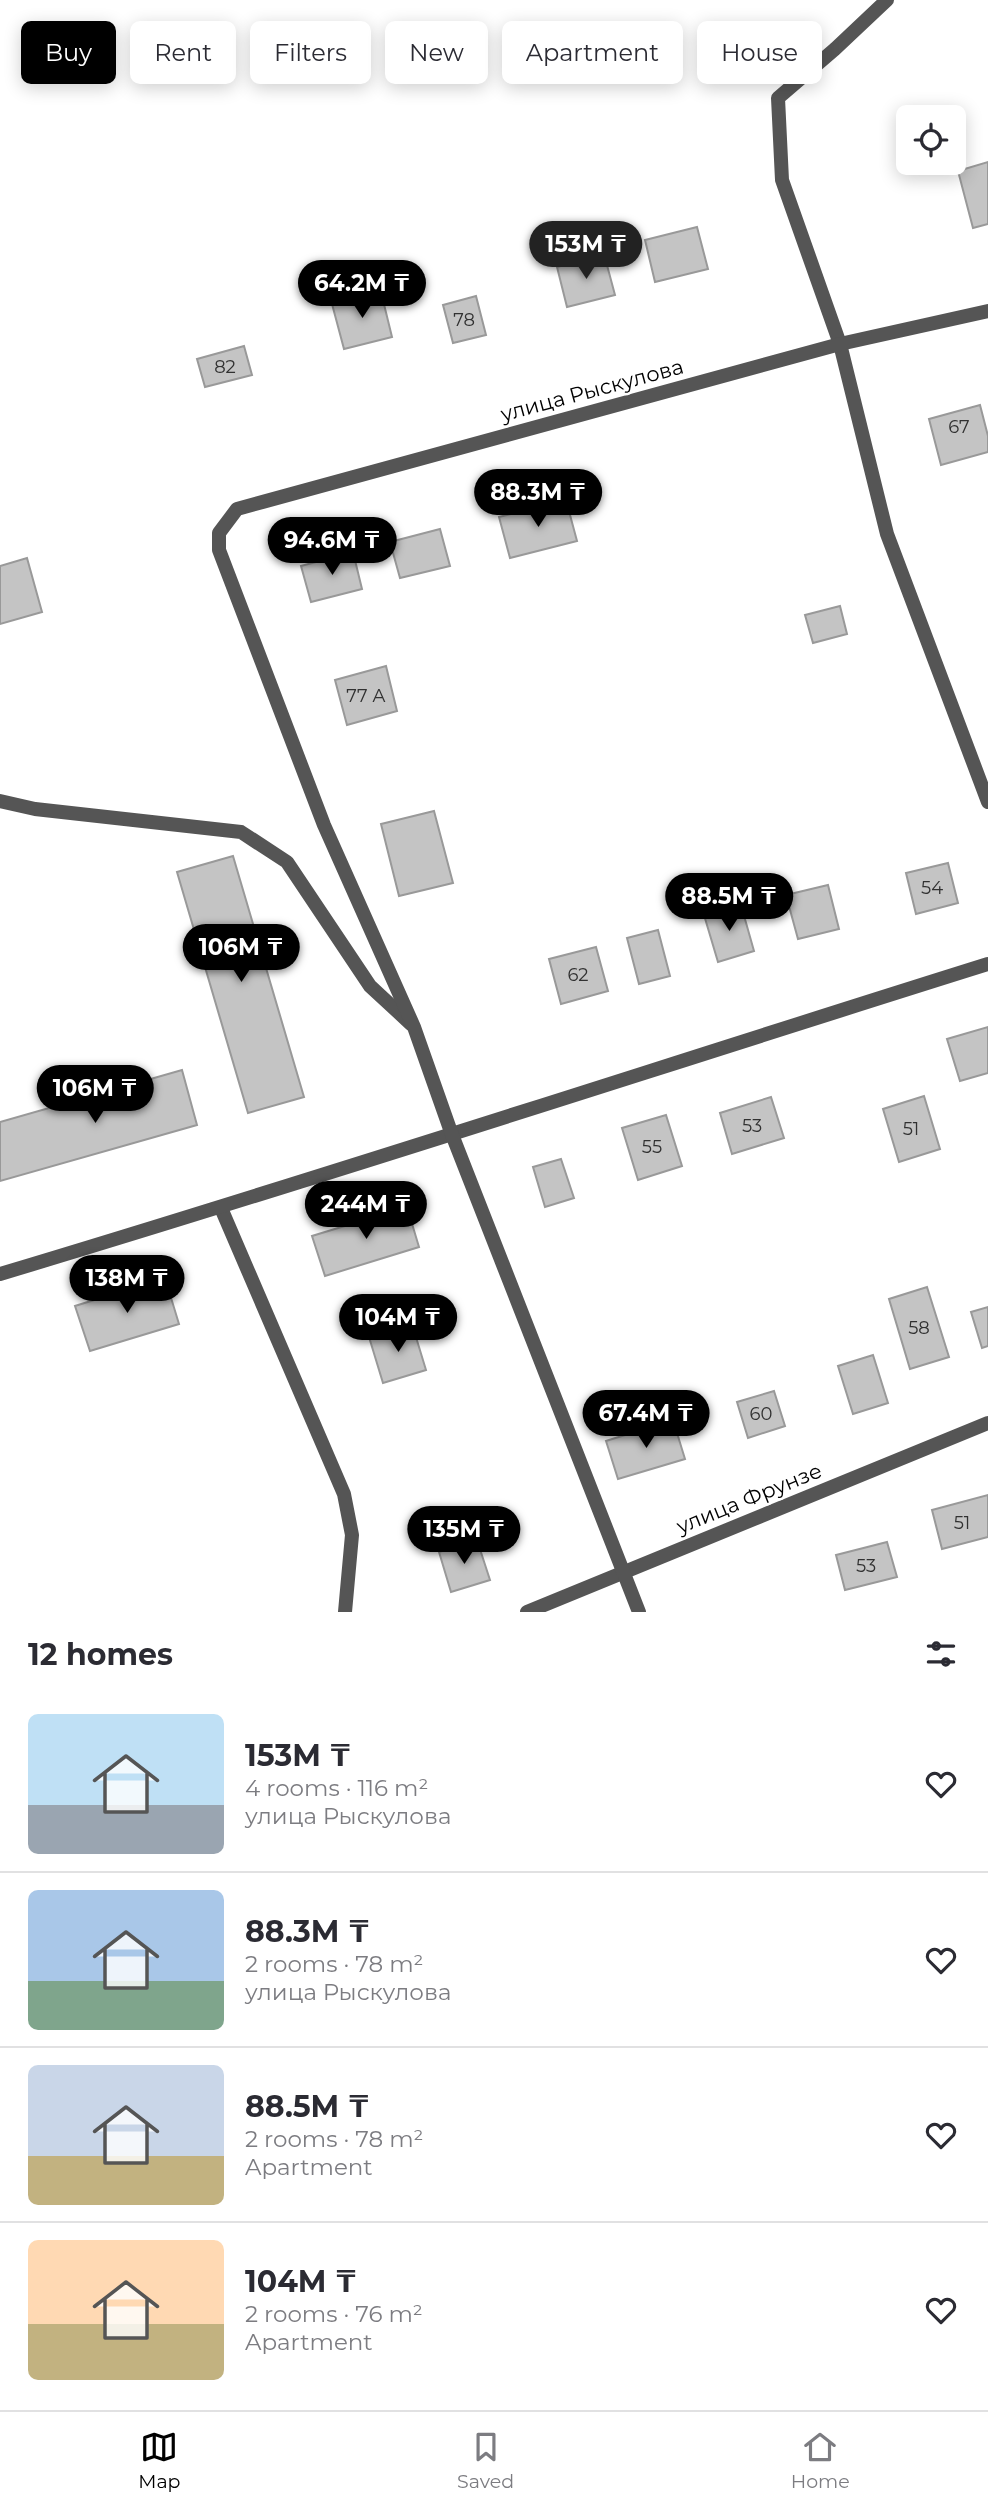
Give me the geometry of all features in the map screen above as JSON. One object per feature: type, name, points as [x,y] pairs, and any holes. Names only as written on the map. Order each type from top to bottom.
[{"type":"street","points":[[887,0],[778,98],[782,180],[840,344],[887,534],[988,803]]},
{"type":"street","name":"улица Рыскулова","points":[[414,1027],[324,825],[219,550],[219,533],[237,509],[840,344],[988,311]]},
{"type":"street","points":[[0,801],[35,809],[241,832],[287,862],[370,986],[414,1027],[451,1132],[639,1612]]},
{"type":"street","points":[[0,1274],[221,1208],[451,1132],[988,964]]},
{"type":"street","points":[[221,1208],[344,1494],[352,1535],[345,1612]]},
{"type":"street","name":"улица Фрунзе","points":[[527,1612],[988,1423]]},
{"type":"building","points":[[988,162],[988,224],[973,228],[959,175],[966,175],[966,169]]},
{"type":"building","points":[[697,227],[708,269],[655,282],[645,240]]},
{"type":"building","points":[[604,254],[615,295],[567,307],[557,267]]},
{"type":"building","points":[[381,292],[392,337],[344,349],[332,304]]},
{"type":"building","points":[[476,296],[486,335],[453,343],[443,305]]},
{"type":"building","points":[[244,346],[252,375],[205,387],[197,359]]},
{"type":"building","points":[[980,405],[988,436],[988,452],[941,465],[929,419]]},
{"type":"building","points":[[566,500],[577,541],[510,558],[499,517]]},
{"type":"building","points":[[440,529],[450,566],[400,578],[390,542]]},
{"type":"building","points":[[353,552],[362,589],[311,602],[301,566]]},
{"type":"building","points":[[27,558],[42,612],[0,624],[0,566]]},
{"type":"building","points":[[840,606],[847,634],[813,643],[805,615]]},
{"type":"building","points":[[386,666],[397,711],[347,725],[335,680]]},
{"type":"building","points":[[434,811],[453,883],[399,896],[381,824]]},
{"type":"building","points":[[233,856],[304,1097],[248,1113],[177,872]]},
{"type":"building","points":[[948,863],[958,903],[916,914],[906,873]]},
{"type":"building","points":[[828,885],[839,929],[798,939],[786,895]]},
{"type":"building","points":[[741,905],[754,951],[718,962],[704,915]]},
{"type":"building","points":[[658,930],[670,976],[639,984],[627,938]]},
{"type":"building","points":[[596,947],[608,991],[561,1004],[549,959]]},
{"type":"building","points":[[988,1027],[988,1073],[960,1081],[947,1039]]},
{"type":"building","points":[[182,1070],[197,1125],[0,1181],[0,1122]]},
{"type":"building","points":[[924,1096],[940,1149],[899,1162],[883,1109]]},
{"type":"building","points":[[771,1097],[784,1138],[732,1154],[720,1113]]},
{"type":"building","points":[[666,1115],[682,1166],[638,1180],[622,1128]]},
{"type":"building","points":[[561,1159],[574,1198],[545,1207],[533,1167]]},
{"type":"building","points":[[407,1207],[419,1247],[325,1276],[312,1236]]},
{"type":"building","points":[[165,1278],[179,1324],[90,1351],[75,1306]]},
{"type":"building","points":[[927,1287],[949,1357],[910,1369],[889,1299]]},
{"type":"building","points":[[988,1307],[988,1346],[982,1348],[971,1312]]},
{"type":"building","points":[[412,1324],[426,1370],[383,1383],[369,1337]]},
{"type":"building","points":[[873,1355],[888,1403],[853,1414],[838,1366]]},
{"type":"building","points":[[774,1391],[785,1426],[748,1438],[737,1402]]},
{"type":"building","points":[[673,1420],[685,1459],[618,1479],[606,1441]]},
{"type":"building","points":[[988,1495],[988,1537],[942,1549],[932,1510]]},
{"type":"building","points":[[477,1540],[490,1580],[451,1592],[439,1552]]},
{"type":"building","points":[[887,1542],[897,1577],[845,1590],[836,1555]]}]
